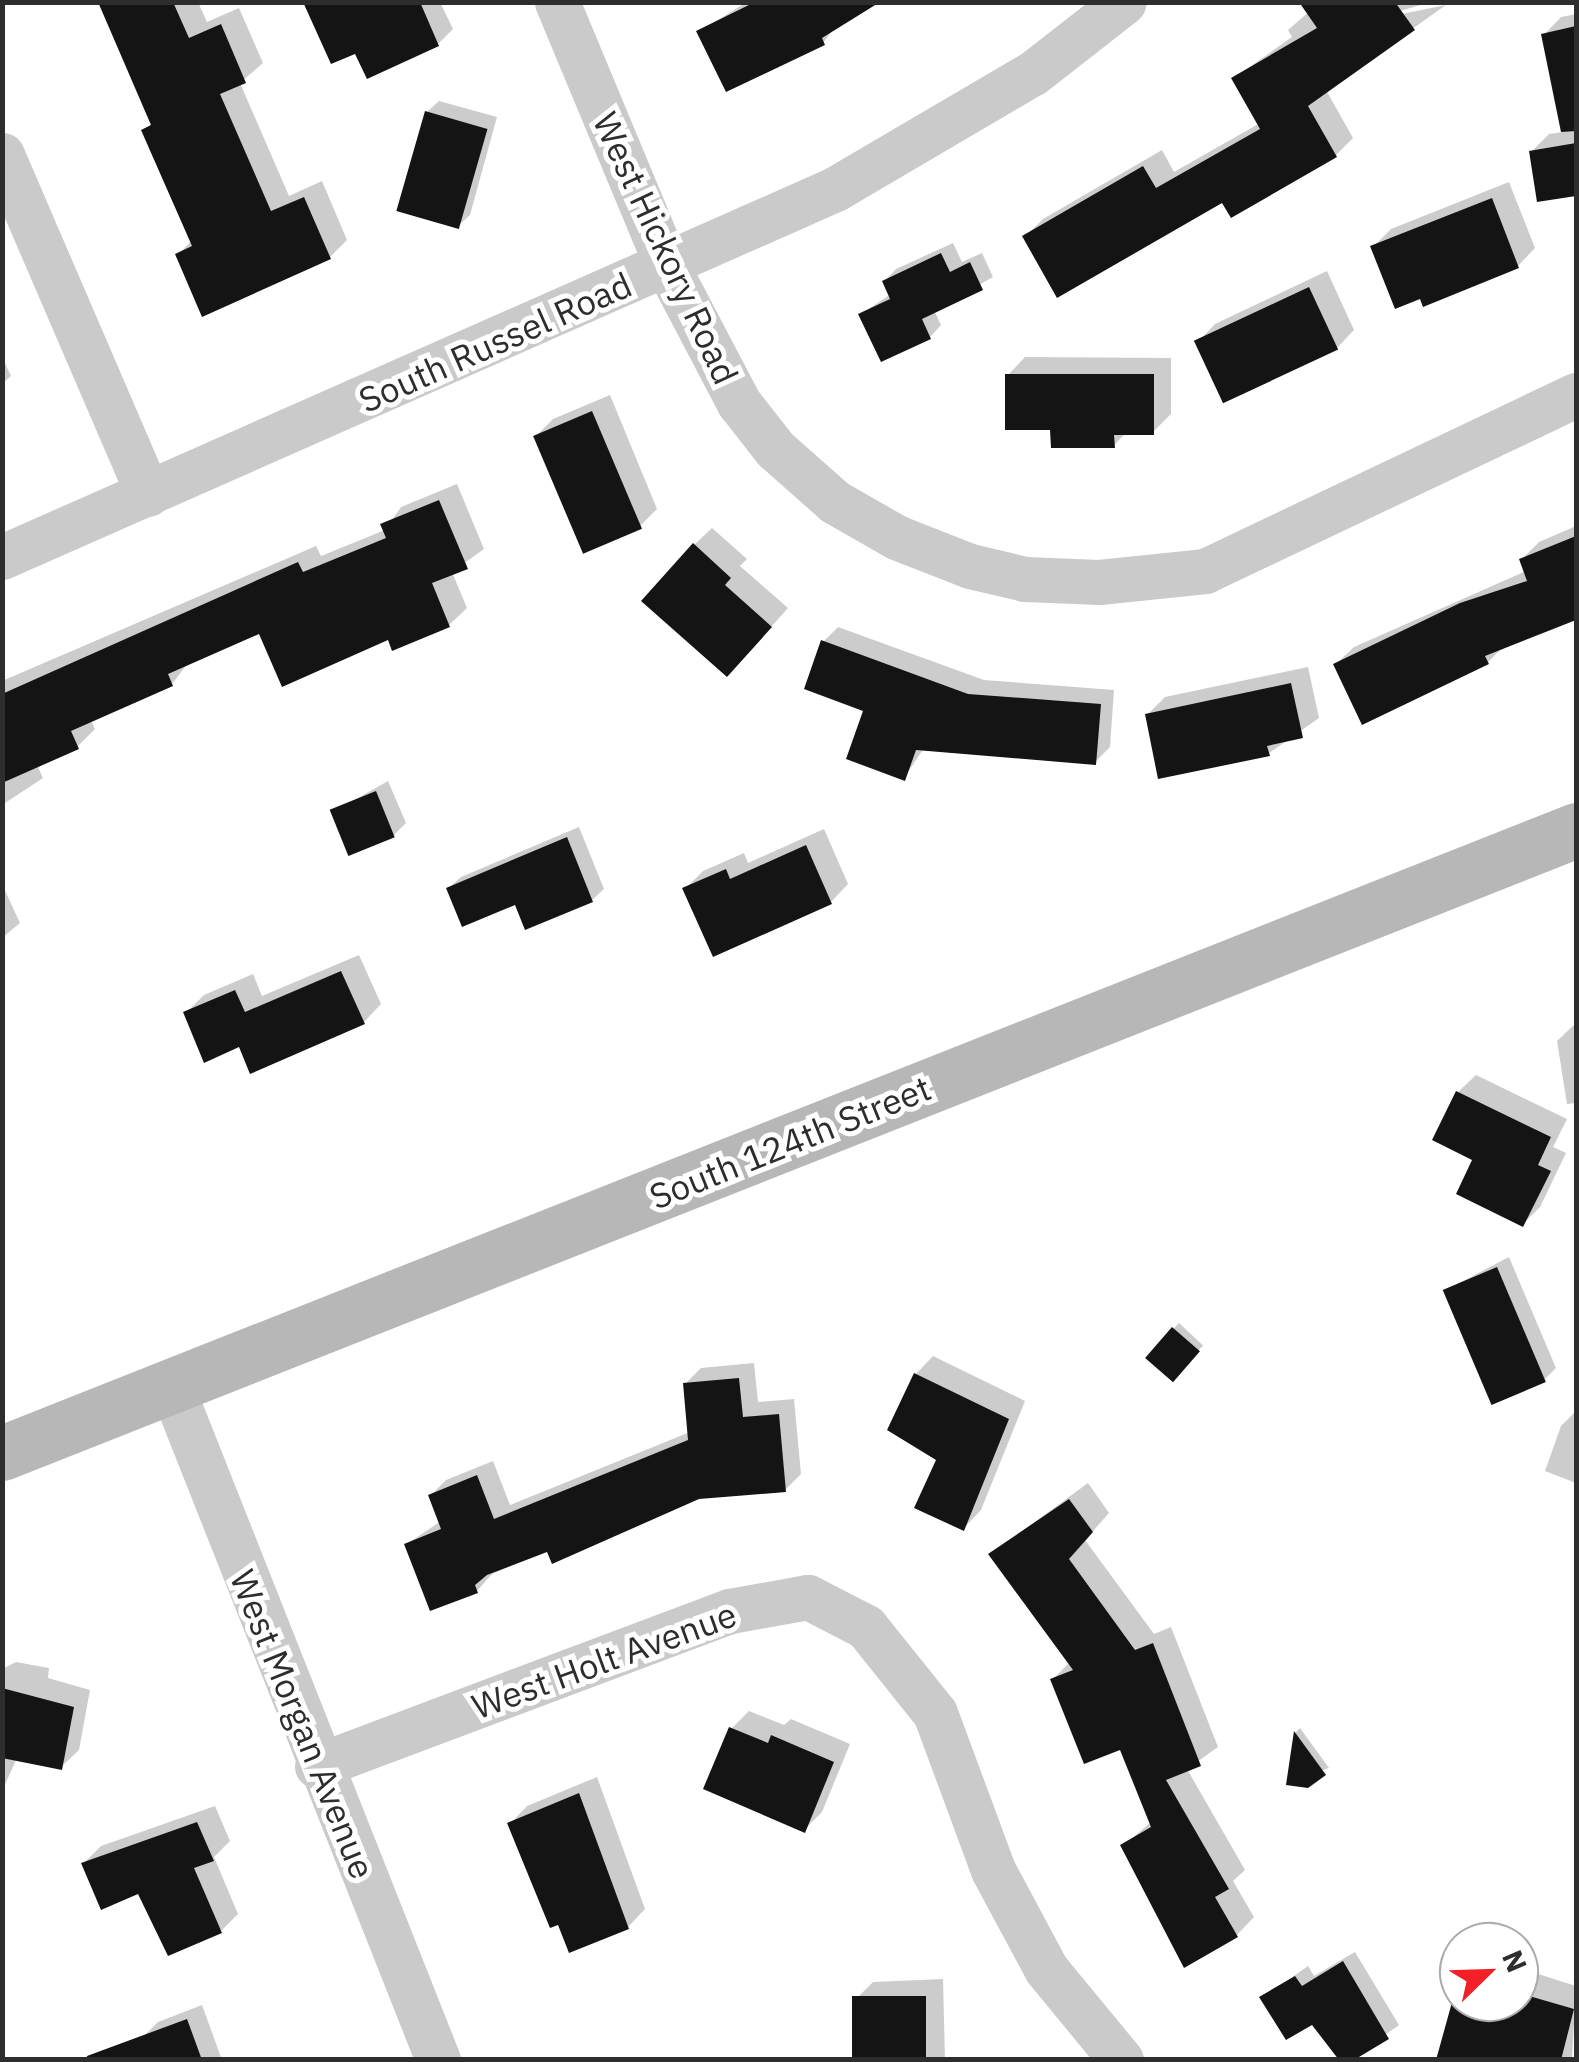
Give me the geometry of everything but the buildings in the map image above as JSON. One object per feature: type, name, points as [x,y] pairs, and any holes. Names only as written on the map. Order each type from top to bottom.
[{"type":"street","name":"West Hickory Road","points":[[557,2],[667,266],[739,403],[775,448],[823,491],[896,536],[1025,579],[1152,581],[1205,572],[1576,396]]},
{"type":"street","name":"South Russel Road","points":[[2,557],[667,266],[909,150],[1032,73],[1124,2]]},
{"type":"street","points":[[2,155],[148,494]]},
{"type":"street","name":"South 124th Street","points":[[2,1453],[1576,830]]},
{"type":"street","name":"West Morgan Avenue","points":[[172,1388],[317,1766],[438,2060]]},
{"type":"street","name":"West Holt Avenue","points":[[317,1766],[730,1611],[808,1597],[866,1628],[935,1713],[993,1870],[1046,1969],[1120,2060]]}]
